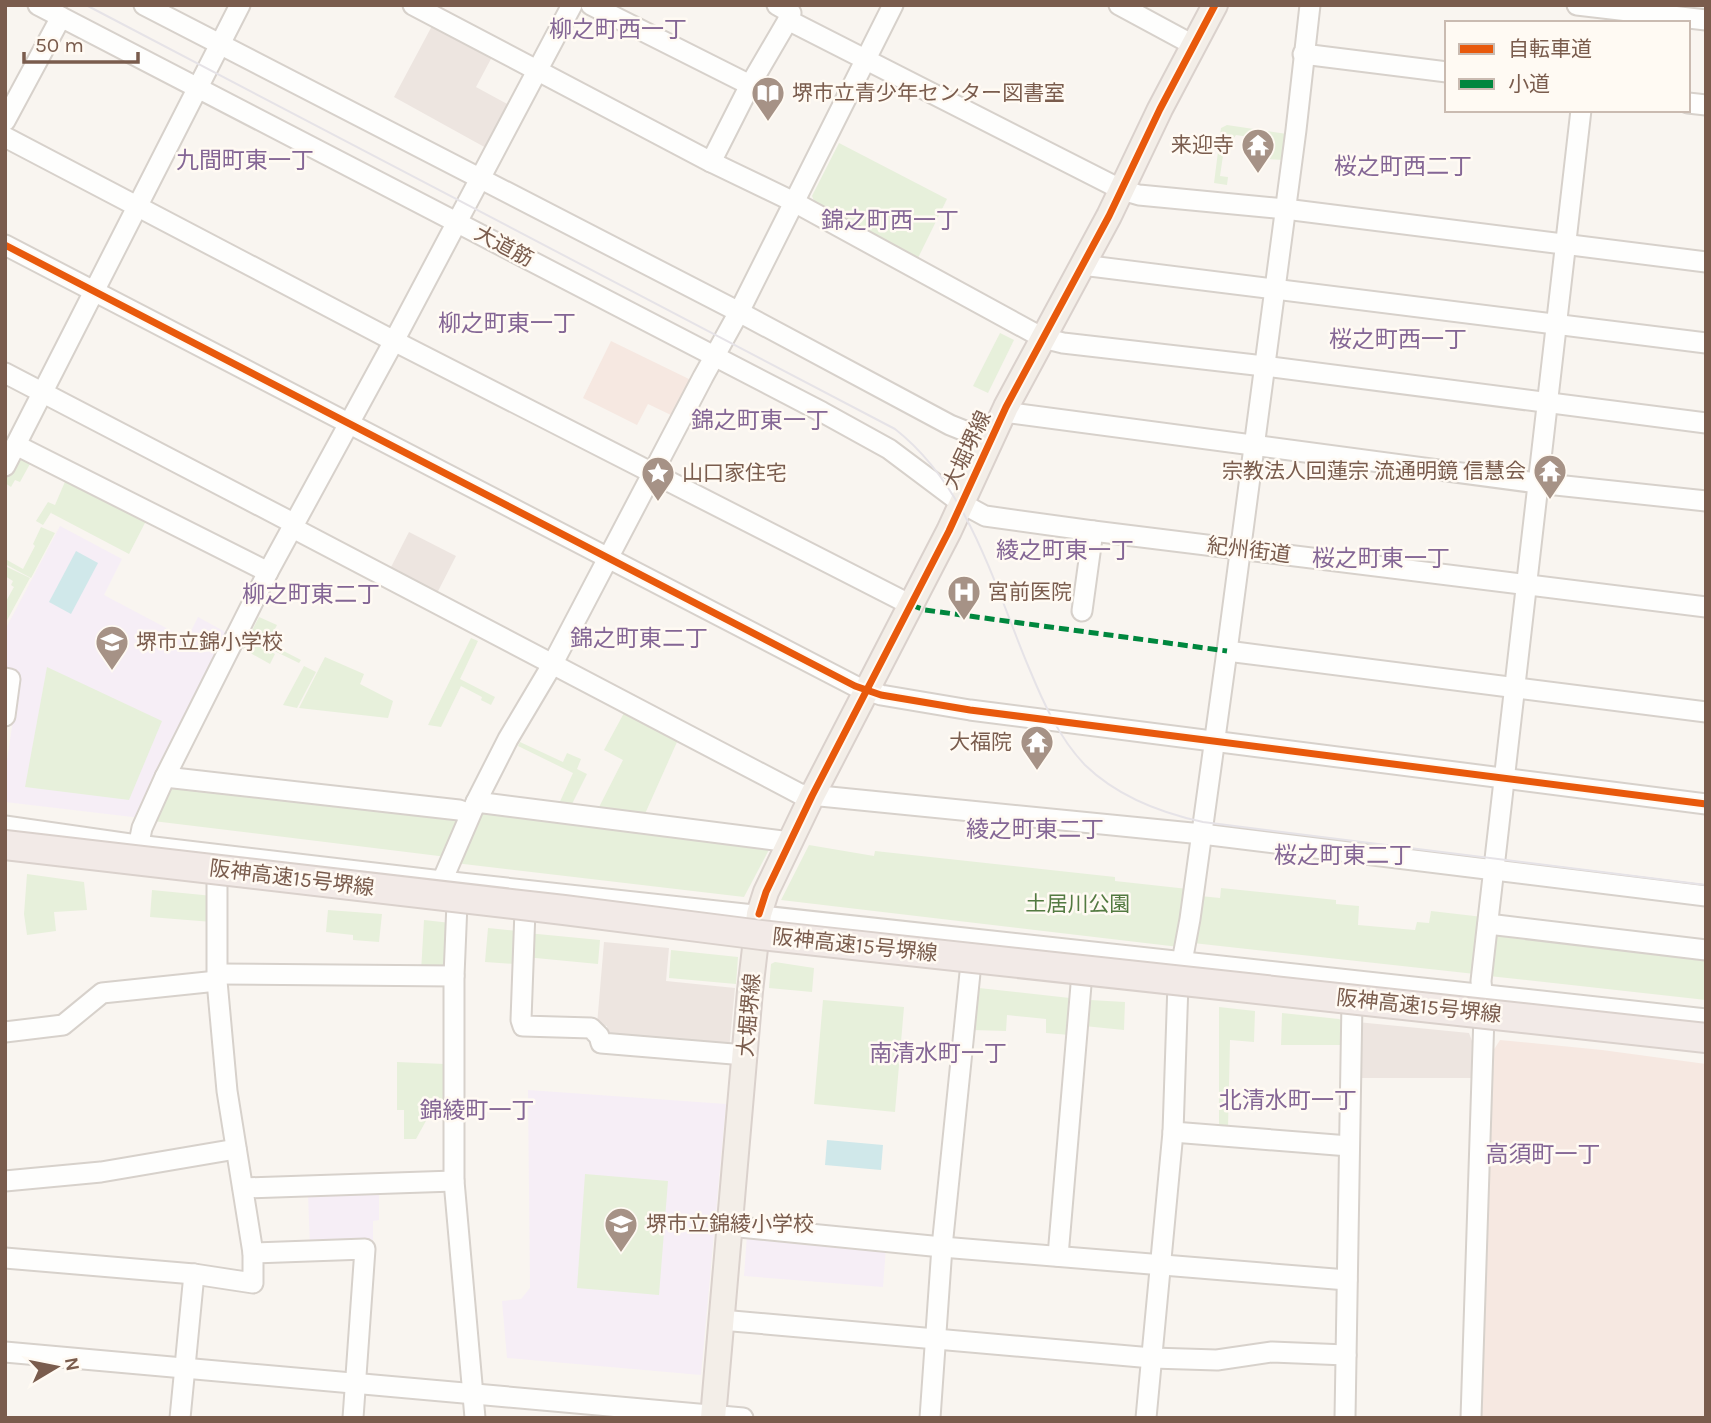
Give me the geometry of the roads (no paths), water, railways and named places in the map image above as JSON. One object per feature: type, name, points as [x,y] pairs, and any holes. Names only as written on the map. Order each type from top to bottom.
[{"type":"highway","name":"阪神高速15号堺線","points":[[5,829],[489,890],[1706,1020]]},
{"type":"highway","name":"阪神高速15号堺線","points":[[5,847],[774,937],[1706,1039]]},
{"type":"main road","name":"大堀堺線","points":[[713,1416],[757,926],[766,892],[812,796],[911,606],[1004,412],[1216,5]]},
{"type":"street","name":"大道筋","points":[[38,5],[457,221],[889,449],[961,503]]},
{"type":"street","points":[[144,5],[740,312],[950,425],[990,441]]},
{"type":"street","points":[[5,466],[240,5]]},
{"type":"street","points":[[413,5],[711,162],[794,202],[1043,338],[1063,343],[1706,423]]},
{"type":"street","points":[[136,855],[142,828],[165,777],[268,572],[572,5]]},
{"type":"street","points":[[591,5],[750,85]]},
{"type":"street","points":[[442,881],[473,808],[508,739],[552,664],[714,356],[740,312],[893,5]]},
{"type":"street","points":[[1119,5],[1195,46]]},
{"type":"street","points":[[1146,1418],[1173,1132],[1178,983],[1184,962],[1227,651],[1310,5]]},
{"type":"street","points":[[1586,10],[1706,20]]},
{"type":"street","points":[[711,162],[782,13],[864,61],[1122,190],[1139,195],[1284,209],[1706,262]]},
{"type":"street","points":[[5,121],[61,17]]},
{"type":"street","points":[[1303,54],[1445,72]]},
{"type":"street","points":[[1471,1418],[1484,1015],[1481,994],[1581,112]]},
{"type":"street","points":[[5,137],[394,341],[911,606]]},
{"type":"street","points":[[5,245],[350,422],[607,559],[868,691],[970,710],[1706,804]]},
{"type":"street","points":[[1082,265],[1706,343]]},
{"type":"street","points":[[5,373],[800,794],[1202,834],[1706,896]]},
{"type":"street","points":[[1004,412],[1537,483],[1706,501]]},
{"type":"street","points":[[16,445],[268,572]]},
{"type":"street","name":"紀州街道","points":[[961,503],[985,516],[1706,607]]},
{"type":"street","points":[[1082,611],[1093,531]]},
{"type":"street","points":[[1227,651],[1706,712]]},
{"type":"street","points":[[5,678],[10,679],[5,716]]},
{"type":"street","points":[[165,777],[458,810],[473,808],[790,842]]},
{"type":"street","points":[[5,829],[136,855],[217,875],[457,903],[1184,962],[1706,1020]]},
{"type":"street","points":[[5,847],[136,855],[442,881],[757,926],[971,962],[1706,1039]]},
{"type":"street","points":[[5,1258],[194,1274],[253,1283],[253,1252],[227,1091],[218,977],[217,875]]},
{"type":"street","points":[[457,903],[454,976],[454,1181],[475,1418]]},
{"type":"street","points":[[525,910],[520,1020],[523,1026],[591,1028],[599,1036],[601,1043],[745,1055]]},
{"type":"street","points":[[1488,923],[1706,950]]},
{"type":"street","points":[[930,1418],[942,1247],[971,962]]},
{"type":"street","points":[[1058,1256],[1082,973]]},
{"type":"street","points":[[5,1032],[62,1025],[102,993],[218,977],[454,976]]},
{"type":"street","points":[[1345,1418],[1352,1001]]},
{"type":"street","points":[[1173,1132],[1349,1146]]},
{"type":"street","points":[[5,1181],[101,1172],[236,1149]]},
{"type":"street","points":[[243,1188],[454,1181]]},
{"type":"street","points":[[729,1226],[942,1247],[1347,1280]]},
{"type":"street","points":[[253,1252],[365,1249],[353,1418]]},
{"type":"street","points":[[180,1418],[194,1274]]},
{"type":"street","points":[[721,1321],[1152,1358],[1217,1360],[1272,1352],[1346,1355]]},
{"type":"street","points":[[5,1352],[743,1418]]},
{"type":"water","points":[[76,551],[98,563],[71,614],[49,602]]},
{"type":"water","points":[[827,1140],[883,1145],[881,1170],[825,1165]]},
{"type":"tram line","points":[[86,5],[895,429],[921,453],[961,508],[991,571],[1052,719],[1085,765],[1125,794],[1171,814],[1203,822],[1706,885]]},
{"type":"place","name":"堺市立青少年センター図書室","points":[[768,123]]},
{"type":"place","name":"来迎寺","points":[[1258,175]]},
{"type":"place","name":"宗教法人回蓮宗 流通明鏡 信慧会","points":[[1550,501]]},
{"type":"place","name":"山口家住宅","points":[[658,503]]},
{"type":"place","name":"宮前医院","points":[[964,622]]},
{"type":"place","name":"堺市立錦小学校","points":[[112,672]]},
{"type":"place","name":"大福院","points":[[1037,772]]},
{"type":"place","name":"堺市立錦綾小学校","points":[[621,1254]]},
{"type":"district","name":"柳之町西一丁","points":[[618,29]]},
{"type":"district","name":"九間町東一丁","points":[[245,160]]},
{"type":"district","name":"桜之町西二丁","points":[[1403,166]]},
{"type":"district","name":"錦之町西一丁","points":[[890,220]]},
{"type":"district","name":"柳之町東一丁","points":[[507,323]]},
{"type":"district","name":"桜之町西一丁","points":[[1398,339]]},
{"type":"district","name":"錦之町東一丁","points":[[760,420]]},
{"type":"district","name":"綾之町東一丁","points":[[1065,550]]},
{"type":"district","name":"桜之町東一丁","points":[[1381,558]]},
{"type":"district","name":"柳之町東二丁","points":[[311,594]]},
{"type":"district","name":"錦之町東二丁","points":[[639,638]]},
{"type":"district","name":"綾之町東二丁","points":[[1035,829]]},
{"type":"district","name":"桜之町東二丁","points":[[1343,855]]},
{"type":"district","name":"南清水町一丁","points":[[938,1053]]},
{"type":"district","name":"北清水町一丁","points":[[1288,1100]]},
{"type":"district","name":"錦綾町一丁","points":[[477,1110]]},
{"type":"district","name":"高須町一丁","points":[[1543,1154]]},
{"type":"park label","name":"土居川公園","points":[[1078,904]]}]
